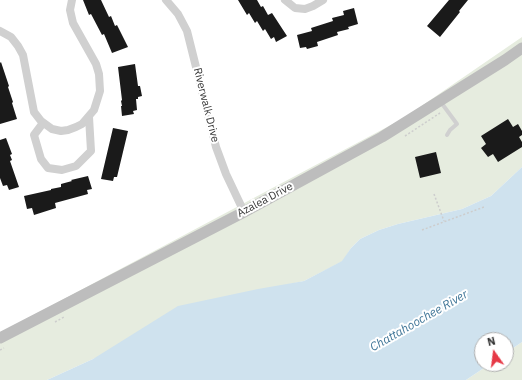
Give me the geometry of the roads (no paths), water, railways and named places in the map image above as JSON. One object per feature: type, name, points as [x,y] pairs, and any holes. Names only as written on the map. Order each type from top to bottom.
[{"type":"street","points":[[0,31],[11,37],[23,55],[34,112],[43,123],[52,129],[61,130],[68,130],[82,124],[94,110],[99,96],[99,74],[96,64],[73,23],[70,10],[72,0]]},
{"type":"street","name":"Riverwalk Drive","points":[[166,0],[178,14],[187,31],[216,147],[226,174],[244,212]]},
{"type":"street","points":[[285,0],[295,8],[305,9],[324,0]]},
{"type":"street","name":"Azalea Drive","points":[[0,338],[244,212],[382,136],[506,60],[522,48]]},
{"type":"street","points":[[43,123],[34,135],[41,159],[48,168],[62,170],[76,166],[91,151],[89,117]]},
{"type":"lane","points":[[440,101],[457,124],[448,134]]},
{"type":"water","name":"Chattahoochee River","points":[[522,167],[522,342],[514,348],[514,332],[474,332],[474,372],[478,372],[466,380],[47,380],[93,359],[178,306],[304,281],[342,261],[351,248],[360,239],[379,230],[462,209],[491,196]]}]
